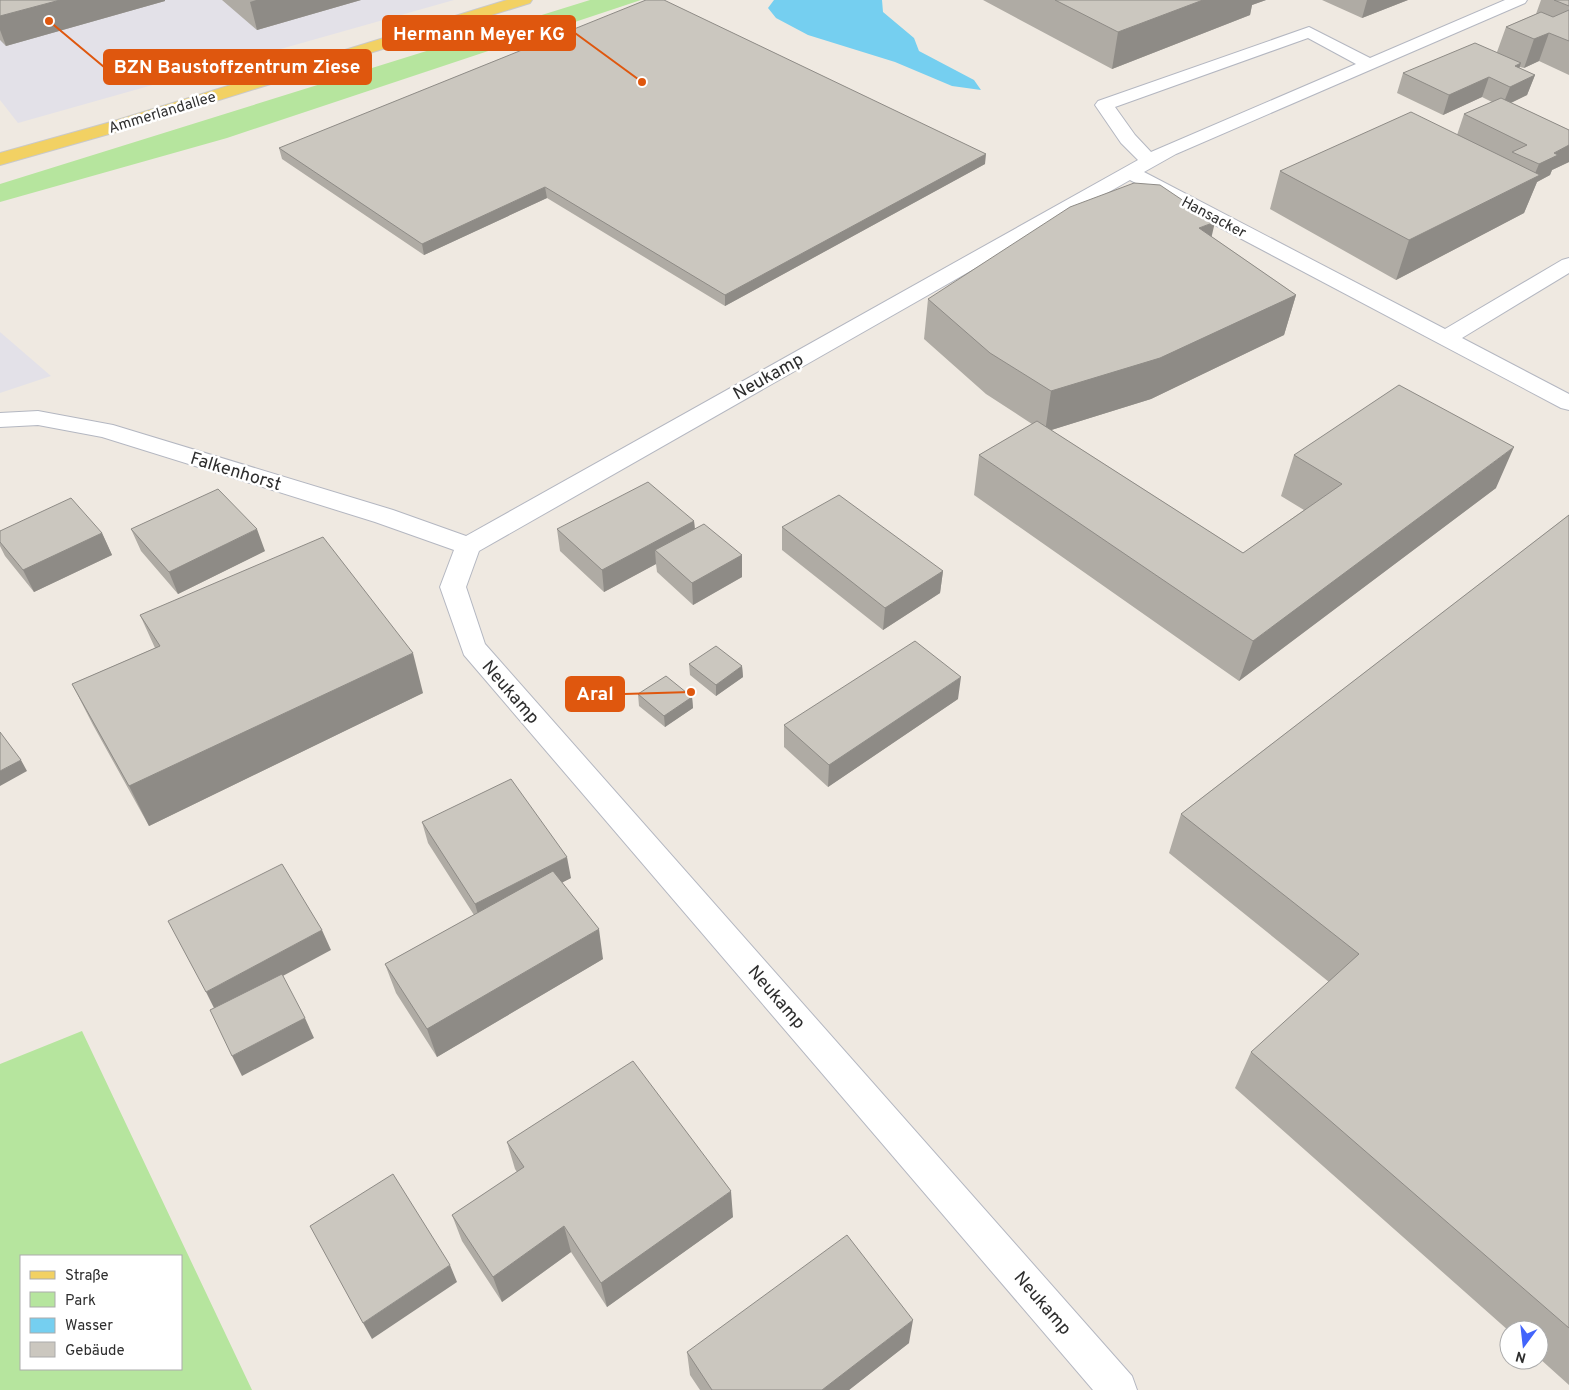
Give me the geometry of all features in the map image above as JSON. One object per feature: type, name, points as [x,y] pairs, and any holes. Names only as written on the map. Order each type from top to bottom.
[{"type":"main road","name":"Ammerlandallee","points":[[0,159],[126,123],[524,0]]},
{"type":"street","points":[[1140,167],[1169,150],[1519,0]]},
{"type":"street","name":"Hansacker","points":[[1369,64],[1309,32],[1104,105],[1128,139],[1140,167],[1446,338],[1569,403]]},
{"type":"street","name":"Neukamp","points":[[1118,1390],[473,648],[454,587],[468,546],[1140,167]]},
{"type":"street","points":[[1446,338],[1569,264]]},
{"type":"street","name":"Falkenhorst","points":[[0,420],[38,418],[105,430],[384,516],[468,546]]},
{"type":"shaded area","points":[[0,0],[454,0],[18,123],[0,100]]},
{"type":"shaded area","points":[[0,332],[51,376],[0,393]]},
{"type":"green space","points":[[590,0],[641,0],[227,138],[0,202],[0,184]]},
{"type":"green space","points":[[82,1031],[252,1390],[0,1390],[0,1064]]},
{"type":"water","points":[[774,0],[882,0],[883,12],[914,38],[919,51],[974,80],[981,90],[952,86],[895,62],[808,35],[776,18],[768,8]]},
{"type":"building","points":[[0,0],[60,0],[0,16]]},
{"type":"building","points":[[646,0],[664,0],[986,154],[725,295],[545,187],[422,244],[279,148]]},
{"type":"building","points":[[1055,0],[1203,0],[1118,32]]},
{"type":"building","points":[[1554,0],[1569,0],[1569,6]]},
{"type":"building","points":[[1569,10],[1569,41],[1549,33],[1534,39],[1506,27],[1541,12],[1553,17]]},
{"type":"building","points":[[1475,43],[1521,63],[1515,66],[1535,75],[1510,87],[1489,77],[1449,95],[1403,73]]},
{"type":"building","points":[[1501,98],[1569,130],[1569,145],[1554,153],[1558,155],[1539,164],[1512,152],[1527,145],[1464,114]]},
{"type":"building","points":[[1411,112],[1540,175],[1409,240],[1280,171]]},
{"type":"building","points":[[1134,183],[1160,185],[1215,222],[1199,228],[1296,295],[1160,358],[1051,391],[990,353],[928,299],[1070,207]]},
{"type":"building","points":[[1399,385],[1514,447],[1253,641],[979,455],[1037,421],[1243,553],[1342,484],[1294,455]]},
{"type":"building","points":[[648,482],[694,521],[602,570],[557,529]]},
{"type":"building","points":[[218,489],[257,529],[169,572],[131,529]]},
{"type":"building","points":[[839,495],[943,571],[885,608],[782,527]]},
{"type":"building","points":[[71,498],[102,533],[23,570],[0,542],[0,531]]},
{"type":"building","points":[[1569,515],[1569,1328],[1251,1052],[1359,954],[1181,814]]},
{"type":"building","points":[[704,524],[742,555],[692,583],[655,550]]},
{"type":"building","points":[[323,537],[413,653],[129,786],[72,684],[160,646],[140,615]]},
{"type":"building","points":[[915,641],[961,677],[829,765],[784,725]]},
{"type":"building","points":[[716,646],[742,666],[716,685],[689,664]]},
{"type":"building","points":[[666,676],[692,697],[664,716],[638,694]]},
{"type":"building","points":[[0,732],[21,760],[0,771]]},
{"type":"building","points":[[511,779],[567,857],[475,904],[422,822]]},
{"type":"building","points":[[282,864],[322,930],[206,992],[168,921]]},
{"type":"building","points":[[553,871],[599,929],[427,1029],[385,964]]},
{"type":"building","points":[[282,974],[305,1018],[232,1056],[210,1010]]},
{"type":"building","points":[[633,1061],[731,1191],[601,1283],[564,1226],[493,1277],[452,1215],[524,1167],[507,1142]]},
{"type":"building","points":[[393,1174],[450,1265],[363,1323],[310,1226]]},
{"type":"building","points":[[847,1235],[913,1320],[822,1390],[712,1390],[687,1352]]},
{"type":"place","name":"BZN Baustoffzentrum Ziese","points":[[49,21]]},
{"type":"place","name":"Hermann Meyer KG","points":[[642,82]]},
{"type":"place","name":"Aral","points":[[691,692]]}]
